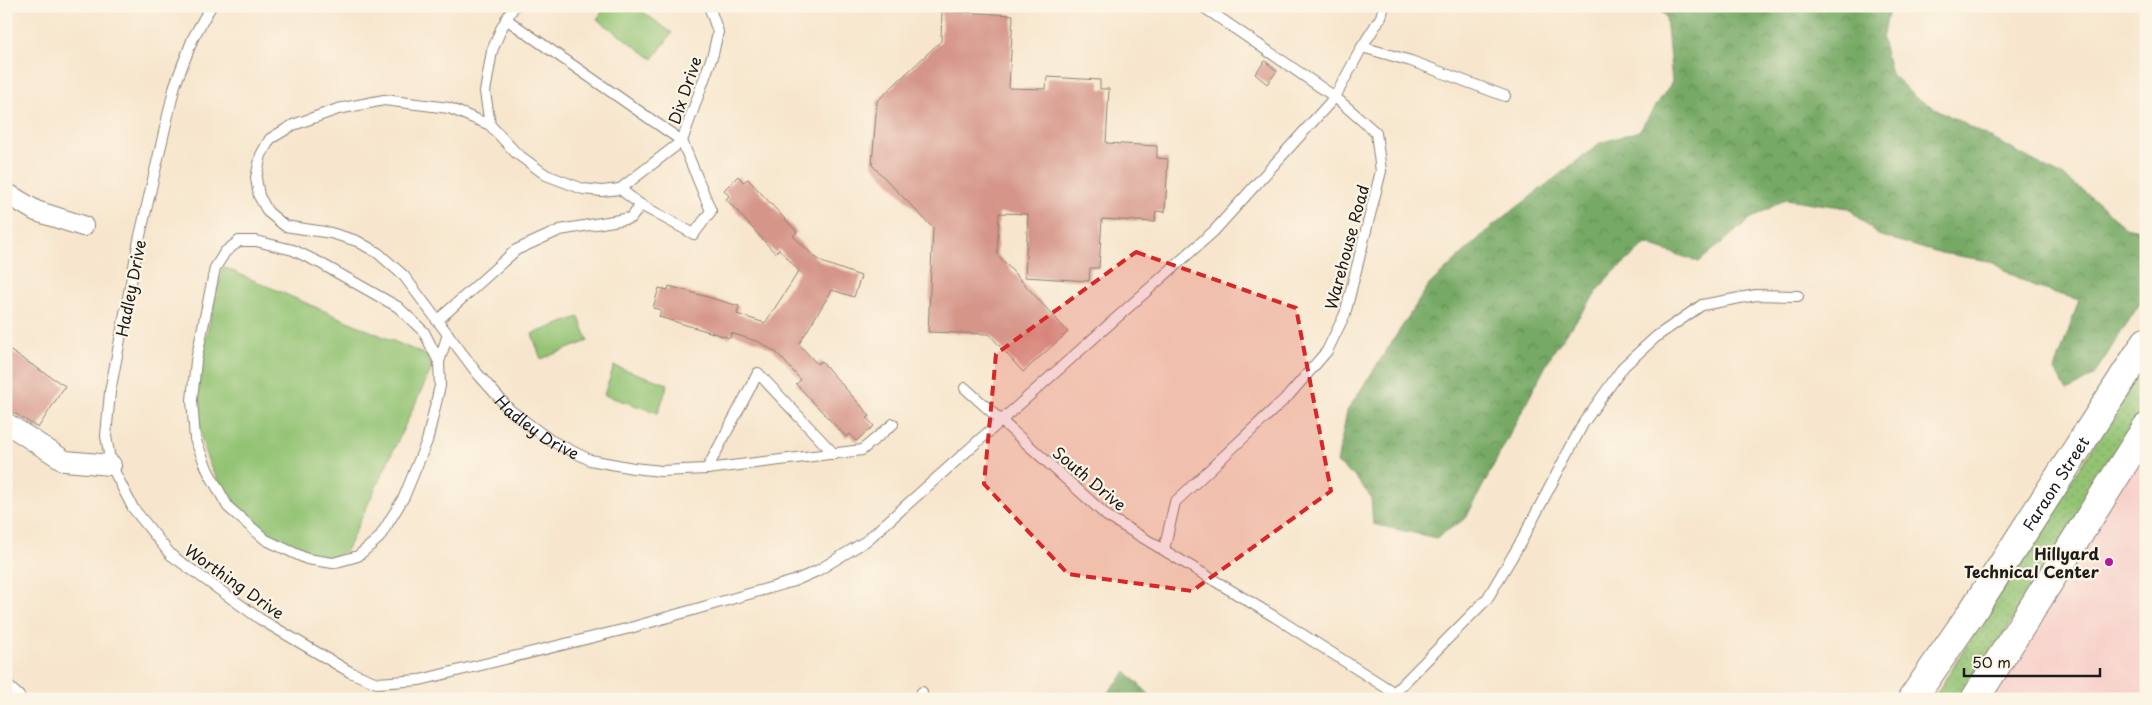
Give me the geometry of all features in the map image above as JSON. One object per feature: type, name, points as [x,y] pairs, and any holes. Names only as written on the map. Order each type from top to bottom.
[{"type":"main road","name":"Faraon Street","points":[[1912,699],[1972,612],[2146,342]]},
{"type":"main road","points":[[1975,699],[2146,428]]},
{"type":"street","points":[[6,193],[36,211],[83,226]]},
{"type":"street","points":[[6,423],[66,461],[112,465]]},
{"type":"street","points":[[6,691],[15,699]]},
{"type":"lane","name":"Hadley Drive","points":[[112,465],[106,436],[110,392],[140,240],[174,85],[193,38],[210,6]]},
{"type":"lane","points":[[506,20],[682,141],[711,211],[694,234],[641,205],[620,188],[602,191],[583,189],[546,175],[516,152],[490,124],[485,92],[492,51],[506,20],[514,6]]},
{"type":"lane","name":"Dix Drive","points":[[620,188],[682,141],[713,54],[718,32],[709,6]]},
{"type":"lane","name":"Warehouse Road","points":[[1164,550],[1175,502],[1289,395],[1327,351],[1345,314],[1381,172],[1376,133],[1334,97],[1202,6]]},
{"type":"lane","points":[[1002,421],[1214,231],[1334,97],[1362,46],[1381,17],[1384,6]]},
{"type":"lane","points":[[1362,46],[1411,61],[1505,96]]},
{"type":"lane","name":"Hadley Drive","points":[[490,124],[448,108],[384,100],[338,109],[293,125],[270,139],[261,155],[256,178],[259,196],[268,212],[285,226],[331,234],[357,241],[378,253],[404,276],[477,373],[510,410],[550,440],[590,460],[625,467],[661,471],[707,469],[834,454],[862,450],[893,424]]},
{"type":"lane","points":[[437,321],[516,250],[560,230],[632,218],[641,205]]},
{"type":"lane","points":[[439,362],[424,332],[398,307],[293,250],[256,240],[239,241],[225,252],[215,268],[196,361],[192,400],[195,439],[208,471],[228,507],[266,540],[307,559],[333,563],[358,556],[379,538],[408,489],[427,441],[440,386],[439,362],[448,334]]},
{"type":"lane","points":[[1394,693],[1487,599],[1522,540],[1584,422],[1624,366],[1657,336],[1702,305],[1756,294],[1798,296]]},
{"type":"lane","points":[[707,469],[758,373],[834,454]]},
{"type":"lane","name":"South Drive","points":[[966,388],[1107,516],[1275,617],[1404,699]]},
{"type":"lane","name":"Worthing Drive","points":[[112,465],[133,508],[171,555],[260,620],[350,672],[377,683],[420,680],[439,676],[630,628],[794,581],[817,571],[866,541],[1002,421]]},
{"type":"highlighted area","points":[[1136,252],[1296,308],[1331,491],[1192,591],[1068,574],[984,484],[996,354]]},
{"type":"shaded area","name":"Hillyard Technical Center","points":[[2146,448],[2146,699],[1987,699]]},
{"type":"green space","points":[[606,6],[635,6],[672,33],[653,59],[597,19]]},
{"type":"green space","points":[[1654,6],[1890,6],[1882,39],[1891,74],[1916,98],[2066,178],[2099,203],[2124,227],[2146,231],[2146,294],[2093,376],[2067,391],[2055,370],[2079,300],[2035,287],[1989,261],[1935,252],[1878,235],[1848,208],[1786,199],[1750,219],[1699,262],[1646,244],[1608,277],[1553,352],[1466,518],[1436,538],[1373,524],[1371,497],[1355,477],[1337,463],[1347,411],[1429,285],[1489,229],[1600,143],[1639,131],[1672,82],[1666,16]]},
{"type":"green space","points":[[223,267],[428,356],[432,368],[346,551],[333,557],[323,558],[310,554],[266,532],[223,487],[208,459],[200,429],[198,397],[207,332]]},
{"type":"green space","points":[[579,317],[588,341],[541,359],[532,334]]},
{"type":"green space","points":[[2146,363],[2146,411],[1962,699],[1933,699]]},
{"type":"green space","points":[[614,366],[668,384],[658,413],[604,395]]},
{"type":"green space","points":[[1126,672],[1154,699],[1102,699]]},
{"type":"building","points":[[942,11],[1013,15],[1009,88],[1046,89],[1047,77],[1100,80],[1100,89],[1109,89],[1106,143],[1157,146],[1157,158],[1168,159],[1165,212],[1156,211],[1155,222],[1102,219],[1099,268],[1090,268],[1089,281],[1025,277],[1028,214],[999,213],[997,254],[1068,332],[1023,372],[989,334],[928,332],[933,228],[872,165],[877,101],[941,41]]},
{"type":"building","points":[[1265,61],[1277,71],[1267,84],[1255,74]]},
{"type":"building","points":[[738,176],[743,182],[748,179],[797,232],[793,236],[815,257],[824,263],[861,276],[854,297],[832,290],[799,344],[817,364],[821,361],[870,416],[867,418],[874,426],[856,441],[850,434],[846,437],[796,384],[801,380],[777,353],[759,342],[731,333],[730,338],[659,317],[661,310],[653,308],[659,288],[668,290],[669,286],[739,306],[737,314],[765,323],[799,271],[779,249],[775,253],[726,199],[729,196],[724,190]]},
{"type":"building","points":[[6,348],[65,386],[38,428],[6,408]]},
{"type":"place","name":"Hillyard Technical Center","points":[[2109,562]]}]
